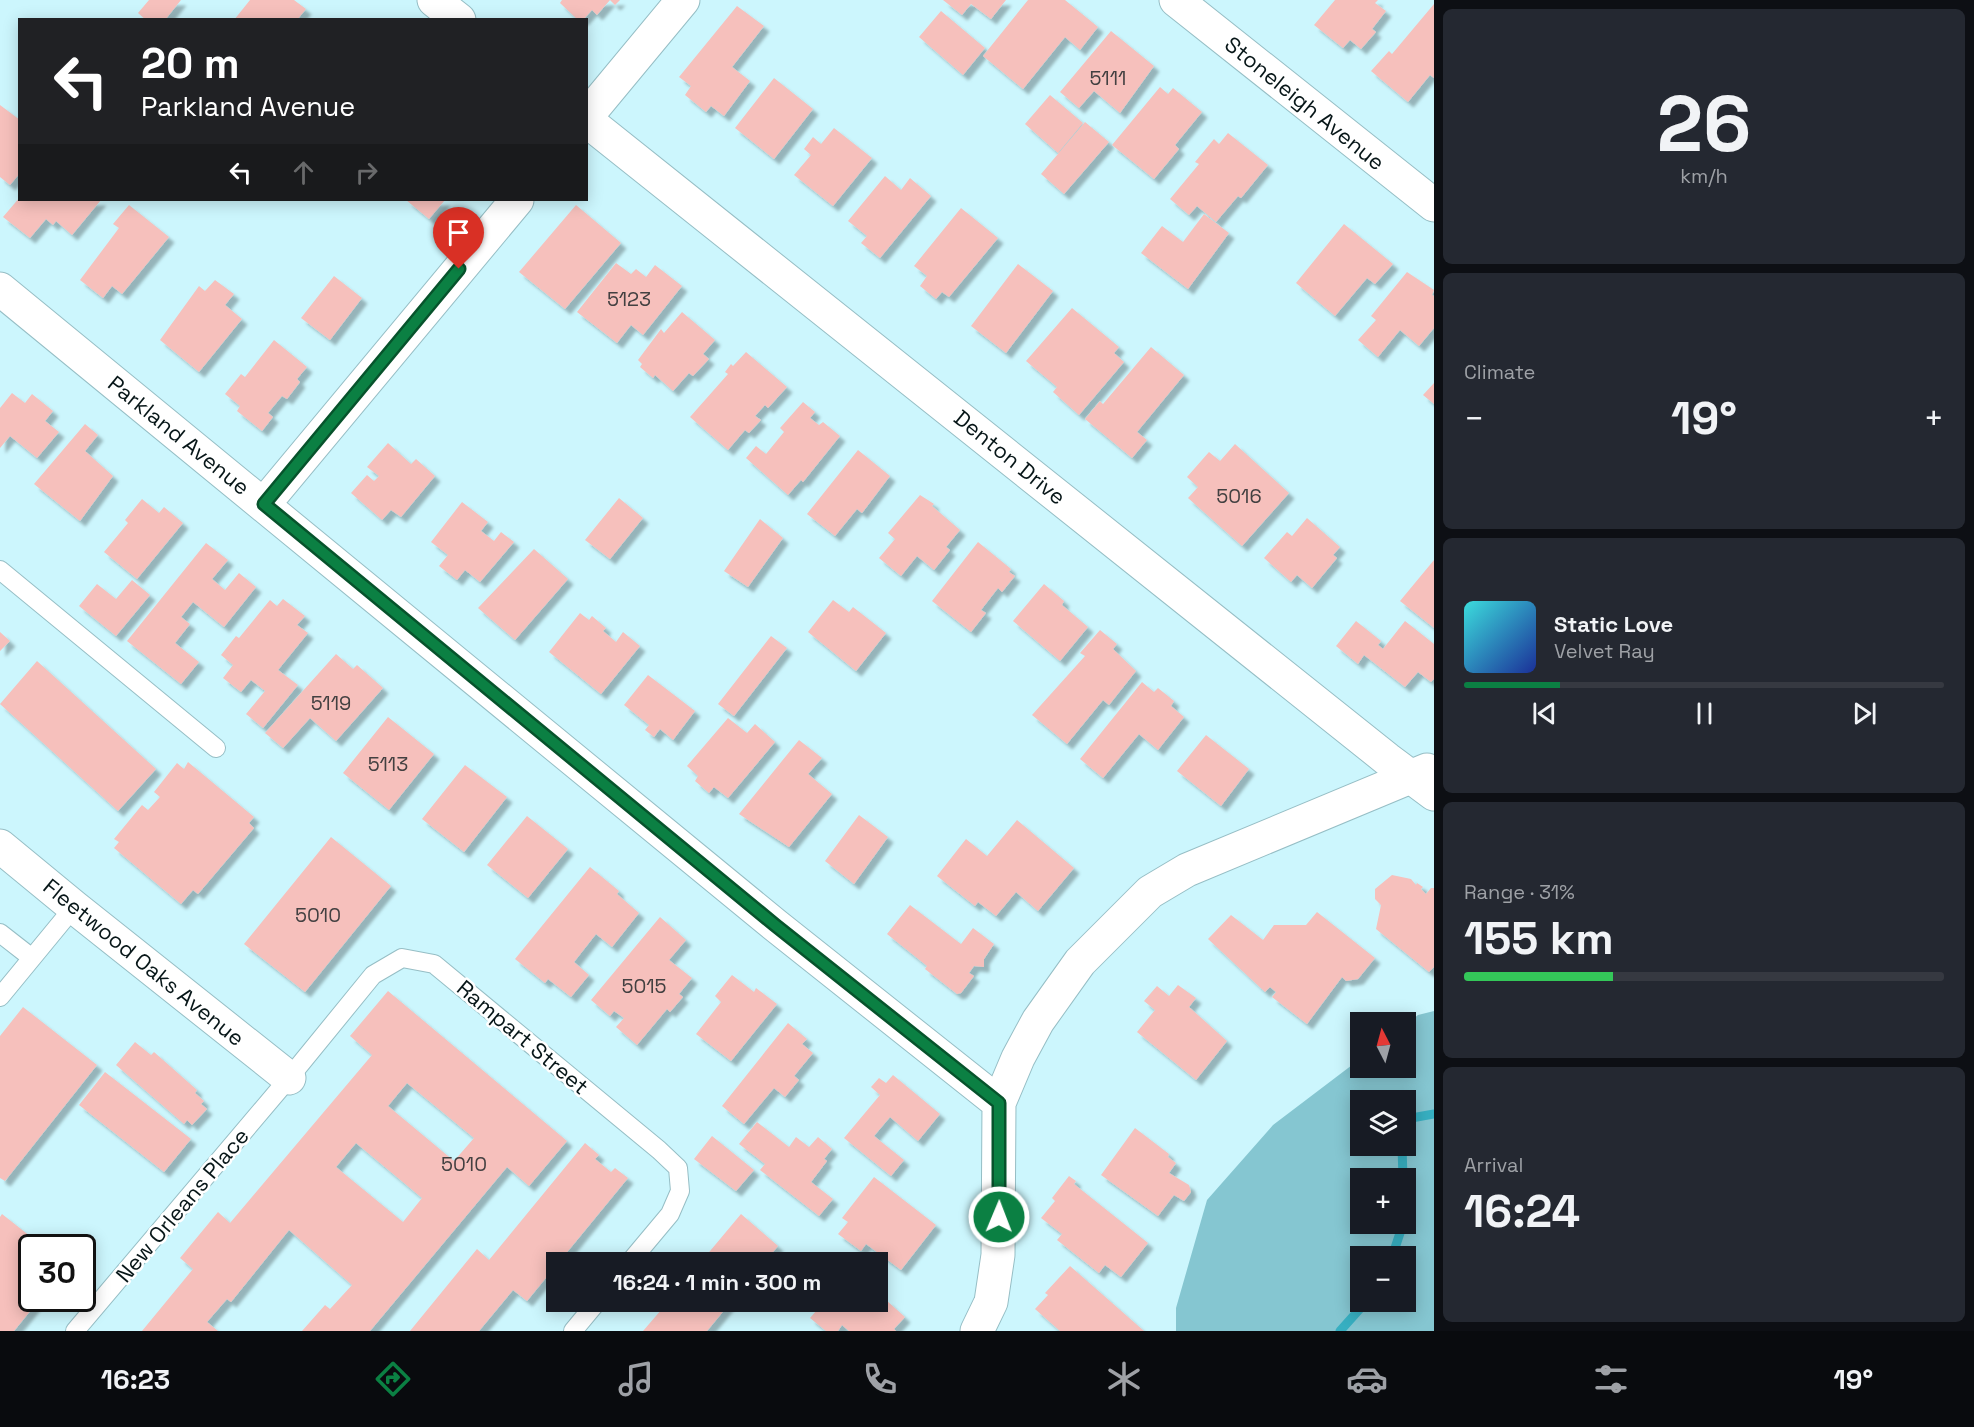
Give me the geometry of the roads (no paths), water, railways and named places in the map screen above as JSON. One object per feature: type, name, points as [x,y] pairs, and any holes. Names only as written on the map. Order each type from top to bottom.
[{"type":"street","points":[[434,0],[456,18]]},
{"type":"street","points":[[588,116],[683,0]]},
{"type":"street","name":"Stoneleigh Avenue","points":[[1176,0],[1434,205]]},
{"type":"street","name":"Denton Drive","points":[[588,120],[1426,780]]},
{"type":"street","points":[[264,504],[516,201]]},
{"type":"street","name":"Parkland Avenue","points":[[0,290],[775,925],[999,1103]]},
{"type":"street","points":[[977,1331],[992,1302],[998,1255],[999,1103],[1018,1058],[1038,1021],[1080,962],[1150,892],[1187,870],[1426,780]]},
{"type":"street","name":"Fleetwood Oaks Avenue","points":[[0,846],[290,1078]]},
{"type":"lane","points":[[0,570],[216,748]]},
{"type":"lane","points":[[0,997],[74,907]]},
{"type":"lane","points":[[0,933],[32,958]]},
{"type":"lane","name":"Rampart Street","points":[[290,1078],[373,975],[402,958],[434,964],[678,1168],[680,1191],[670,1214],[638,1252]]},
{"type":"lane","name":"New Orleans Place","points":[[75,1331],[290,1078]]},
{"type":"lane","points":[[573,1331],[589,1312]]},
{"type":"waterway","points":[[1416,1117],[1434,1114]]},
{"type":"waterway","points":[[1402,1156],[1403,1168]]},
{"type":"waterway","points":[[1396,1246],[1400,1234]]},
{"type":"waterway","points":[[1340,1331],[1357,1312]]}]
